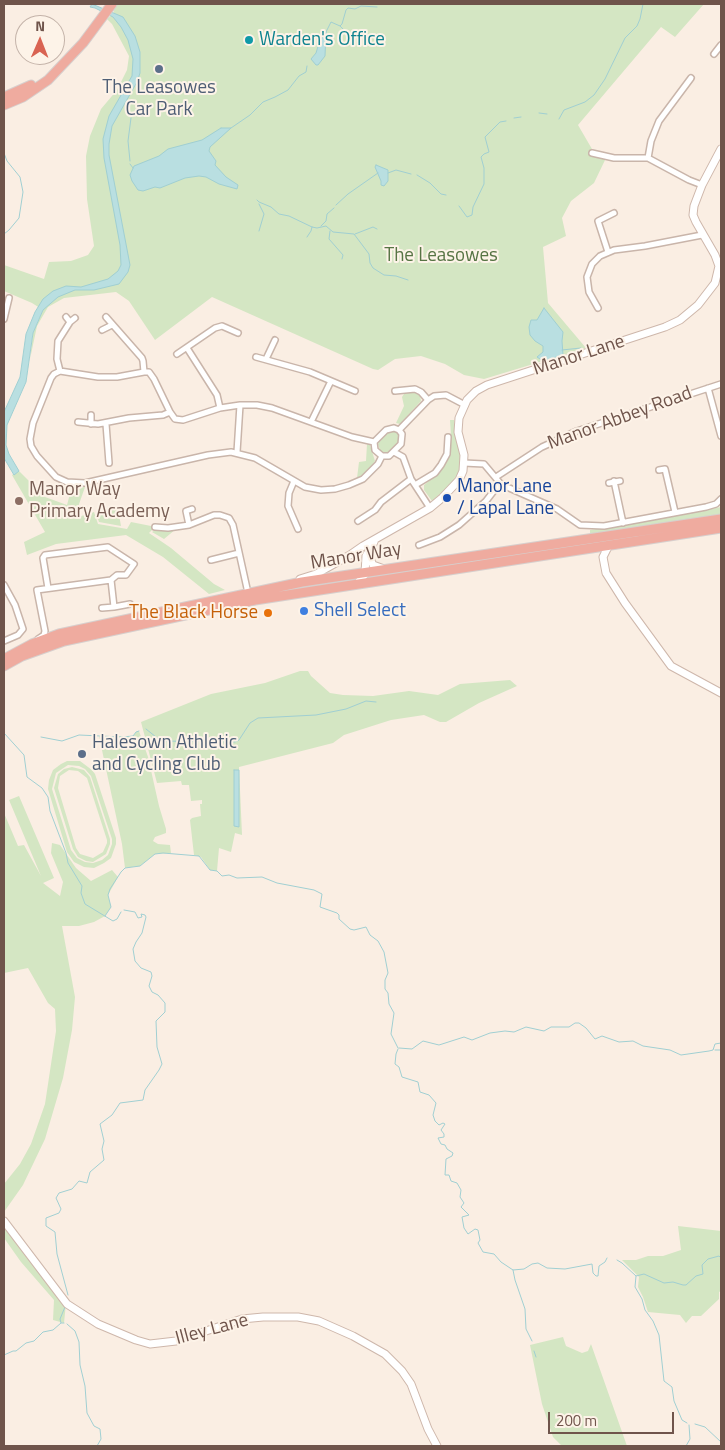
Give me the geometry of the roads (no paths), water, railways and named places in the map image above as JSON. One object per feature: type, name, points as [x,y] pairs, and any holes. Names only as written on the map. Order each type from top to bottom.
[{"type":"highway","points":[[6,95],[35,83],[56,67],[92,24],[105,4]]},
{"type":"highway","points":[[4,105],[23,96],[48,80],[59,70],[83,43],[112,4]]},
{"type":"highway","name":"Manor Way","points":[[4,659],[32,644],[59,634],[281,586],[366,571],[721,519]]},
{"type":"highway","name":"Manor Way","points":[[4,666],[34,651],[72,639],[255,600],[721,528]]},
{"type":"main road","name":"Manor Lane","points":[[464,405],[472,394],[487,385],[642,336],[680,320],[698,305],[714,283],[720,270],[715,255],[702,235],[693,215],[695,201],[721,149]]},
{"type":"main road","points":[[281,586],[316,574],[430,508],[458,480],[464,463],[458,428],[460,414],[464,405]]},
{"type":"main road","points":[[357,584],[364,578],[368,552],[378,539]]},
{"type":"main road","points":[[609,545],[603,557],[606,573],[625,603],[672,666],[721,693]]},
{"type":"main road","points":[[359,549],[364,549],[368,552],[373,565],[384,569]]},
{"type":"main road","points":[[587,549],[603,557]]},
{"type":"main road","name":"Illey Lane","points":[[4,1221],[67,1304],[98,1324],[136,1340],[150,1344],[176,1341],[227,1324],[263,1317],[298,1317],[319,1321],[352,1336],[384,1354],[402,1371],[411,1384],[428,1429],[437,1446]]},
{"type":"street","points":[[714,54],[721,45]]},
{"type":"street","points":[[648,158],[651,141],[659,121],[691,78]]},
{"type":"street","points":[[592,153],[618,159],[648,158],[702,185]]},
{"type":"street","points":[[606,208],[612,214],[596,222],[608,252]]},
{"type":"street","points":[[598,308],[589,292],[587,277],[592,264],[600,256],[608,252],[702,235]]},
{"type":"street","points":[[4,319],[9,298]]},
{"type":"street","points":[[106,317],[142,358],[144,372]]},
{"type":"street","points":[[60,371],[57,359],[58,341],[70,319]]},
{"type":"street","points":[[102,330],[112,325]]},
{"type":"street","points":[[177,354],[215,328],[222,326],[238,333]]},
{"type":"street","points":[[266,359],[275,340]]},
{"type":"street","points":[[187,348],[216,395],[220,408]]},
{"type":"street","points":[[256,357],[310,372],[355,391]]},
{"type":"street","points":[[374,442],[352,437],[272,408],[257,405],[220,408],[184,420],[175,419],[154,379],[148,372],[108,377],[60,371],[51,378],[33,423],[30,439],[31,446],[37,456],[56,477],[67,482],[85,484],[208,455],[237,452],[267,464],[294,481],[313,489],[342,488],[363,479],[372,472],[382,456]]},
{"type":"street","points":[[311,422],[331,381]]},
{"type":"street","name":"Manor Abbey Road","points":[[496,477],[530,454],[560,438],[721,384]]},
{"type":"street","points":[[708,388],[721,436]]},
{"type":"street","points":[[395,391],[415,389],[421,392],[428,400]]},
{"type":"street","points":[[399,430],[434,396],[446,395],[464,405]]},
{"type":"street","points":[[237,452],[240,405]]},
{"type":"street","points":[[78,422],[106,424],[129,418],[163,415],[170,412]]},
{"type":"street","points":[[91,415],[91,424]]},
{"type":"street","points":[[106,424],[109,463]]},
{"type":"street","points":[[394,428],[402,434],[402,440],[394,452],[386,457],[375,450],[374,442],[386,430],[394,428]]},
{"type":"street","points":[[416,486],[435,473],[442,465],[447,454],[448,437]]},
{"type":"street","points":[[441,444],[448,445]]},
{"type":"street","points":[[394,452],[403,457],[411,479],[430,508]]},
{"type":"street","points":[[102,458],[108,456]]},
{"type":"street","points":[[464,463],[484,464],[500,483],[557,509],[577,524],[604,526],[623,523],[706,507],[716,504],[721,499]]},
{"type":"street","points":[[664,469],[675,512]]},
{"type":"street","points":[[358,522],[411,479]]},
{"type":"street","points":[[294,481],[289,493],[288,506],[298,529]]},
{"type":"street","points":[[614,482],[623,523]]},
{"type":"street","points":[[419,545],[459,525],[486,501],[500,483]]},
{"type":"street","points":[[387,489],[392,494]]},
{"type":"street","points":[[187,509],[189,525]]},
{"type":"street","points":[[362,512],[365,517]]},
{"type":"street","points":[[155,527],[168,528],[189,525],[214,515],[229,518],[233,526],[248,593]]},
{"type":"street","points":[[424,536],[427,542]]},
{"type":"street","points":[[32,644],[44,635],[37,590],[111,580],[126,574],[134,564],[108,547],[45,555],[43,558],[48,588]]},
{"type":"street","points":[[211,560],[217,555],[239,553]]},
{"type":"street","points":[[111,580],[114,607]]},
{"type":"street","points":[[4,585],[15,605],[23,629],[18,635],[4,641]]},
{"type":"street","points":[[102,608],[130,604]]},
{"type":"street","points":[[44,626],[51,633],[59,634]]},
{"type":"water","points":[[92,4],[123,17],[135,36],[140,52],[140,73],[137,82],[112,126],[109,144],[109,155],[130,265],[128,272],[119,284],[94,290],[75,290],[58,297],[43,310],[33,333],[26,382],[7,425],[6,445],[19,471],[14,475],[4,458],[4,412],[20,377],[26,334],[35,312],[43,299],[53,291],[66,286],[81,287],[108,279],[118,271],[121,265],[120,245],[104,158],[103,139],[109,116],[132,76],[133,59],[128,40],[121,27],[113,17],[90,7]]},
{"type":"water","points":[[326,32],[325,56],[316,65],[311,59]]},
{"type":"water","points":[[221,128],[231,128],[210,147],[209,151],[216,161],[215,165],[226,177],[238,185],[237,189],[199,176],[185,178],[160,188],[138,190],[130,175],[134,166],[159,156],[168,149],[202,140]]},
{"type":"water","points":[[376,165],[388,170],[388,181],[384,186],[381,185]]},
{"type":"water","points":[[544,308],[563,332],[563,355],[543,361],[537,357],[543,352],[543,346],[530,335],[529,327],[531,320],[537,320]]},
{"type":"water","points":[[234,770],[239,770],[239,827],[234,826]]},
{"type":"waterway","points":[[559,119],[564,110],[585,102],[594,95],[605,79],[625,38],[637,26],[643,4]]},
{"type":"waterway","points":[[326,32],[331,22],[340,26],[342,24],[348,8],[355,9],[361,6],[377,7]]},
{"type":"waterway","points":[[340,26],[345,31]]},
{"type":"waterway","points":[[231,128],[250,115],[263,102],[288,90],[299,76],[306,72],[307,66]]},
{"type":"waterway","points":[[539,113],[547,114]]},
{"type":"waterway","points":[[514,118],[521,117]]},
{"type":"waterway","points":[[130,161],[128,141],[131,118]]},
{"type":"waterway","points":[[459,206],[467,217],[472,215],[473,207],[484,184],[484,168],[481,157],[489,152],[485,137],[500,122],[506,121]]},
{"type":"waterway","points":[[4,153],[7,161],[20,177],[23,192],[19,218],[4,234]]},
{"type":"waterway","points":[[130,164],[133,168]]},
{"type":"waterway","points":[[388,173],[396,170],[411,174]]},
{"type":"waterway","points":[[336,205],[378,173]]},
{"type":"waterway","points":[[417,175],[430,183],[441,194],[446,195]]},
{"type":"waterway","points":[[257,200],[271,207],[279,214],[289,216],[312,227],[326,226],[333,232],[354,234],[369,254],[370,263],[373,268],[384,275],[408,280]]},
{"type":"waterway","points":[[259,204],[264,214],[259,231]]},
{"type":"waterway","points":[[321,226],[326,221],[327,214],[334,208]]},
{"type":"waterway","points":[[307,237],[312,227]]},
{"type":"waterway","points":[[355,234],[373,227],[377,229]]},
{"type":"waterway","points":[[330,231],[329,239],[343,255],[342,259]]},
{"type":"waterway","points":[[562,350],[581,348]]},
{"type":"waterway","points":[[146,729],[161,741],[235,742],[239,740],[250,723],[258,718],[316,715],[346,709],[366,701],[376,702]]},
{"type":"waterway","points":[[41,737],[62,741],[79,735],[133,736],[139,731]]},
{"type":"waterway","points":[[4,733],[24,755],[27,777],[42,788],[48,797],[50,811],[68,863],[82,886],[81,893],[85,904],[113,921],[117,919],[121,912]]},
{"type":"waterway","points":[[105,916],[111,907],[108,895],[110,889],[121,872],[125,868],[140,866],[155,854],[163,853],[199,856],[210,870],[217,871],[222,876],[229,875],[237,878],[262,877],[277,883],[314,890],[322,894],[320,907],[337,913],[339,919],[350,929],[366,927],[370,935],[378,941],[384,952],[388,973],[385,980],[385,989],[388,993],[389,1004],[394,1013],[391,1034],[398,1048]]},
{"type":"waterway","points":[[68,1295],[57,1254],[55,1232],[46,1226],[46,1218],[59,1213],[61,1209],[56,1198],[59,1193],[72,1189],[79,1181],[87,1183],[90,1172],[104,1160],[102,1149],[104,1141],[100,1124],[112,1115],[120,1103],[143,1100],[145,1090],[162,1064],[157,1047],[156,1021],[165,1012],[165,1003],[158,995],[152,992],[149,986],[152,976],[151,972],[141,968],[135,961],[133,949],[142,933],[146,917],[141,914],[142,917],[138,918],[135,912],[124,910]]},
{"type":"waterway","points":[[399,1048],[412,1049],[423,1041],[439,1045],[464,1037],[472,1040],[490,1033],[514,1032],[526,1027],[544,1031],[551,1027],[569,1027],[575,1023],[579,1023],[586,1028],[595,1039],[602,1036],[619,1042],[633,1041],[643,1046],[670,1050],[681,1055],[713,1050],[715,1044],[721,1043]]},
{"type":"waterway","points":[[398,1049],[395,1064],[399,1067],[402,1077],[418,1082],[420,1092],[429,1095],[436,1103],[433,1115],[435,1121],[439,1125],[445,1124],[441,1130],[444,1137],[438,1138],[441,1144],[445,1145],[453,1153],[452,1156],[446,1159],[445,1175],[449,1175],[451,1181],[457,1183],[461,1190],[460,1197],[464,1203],[461,1207],[469,1215],[462,1217],[464,1228],[468,1234],[475,1229],[478,1230],[480,1240],[478,1243],[483,1252],[494,1254],[501,1262],[513,1270],[524,1269],[538,1263],[547,1268],[565,1269],[592,1264],[593,1273],[596,1276],[598,1276],[599,1266],[607,1258]]},
{"type":"waterway","points":[[715,1050],[721,1050]]},
{"type":"waterway","points":[[617,1260],[636,1276],[644,1274],[664,1283],[673,1282],[686,1285],[696,1276],[703,1274],[702,1265],[708,1259],[719,1256],[721,1258]]},
{"type":"waterway","points":[[513,1270],[525,1309],[526,1329],[532,1341]]},
{"type":"waterway","points":[[636,1276],[635,1287],[659,1335],[664,1381],[672,1387],[674,1401],[682,1420],[687,1423]]},
{"type":"waterway","points":[[64,1323],[61,1323],[60,1319],[65,1307]]},
{"type":"waterway","points":[[4,1355],[16,1351],[26,1343],[34,1341],[43,1332],[53,1330],[61,1323]]},
{"type":"waterway","points":[[67,1324],[75,1331],[79,1342],[80,1365],[85,1386],[87,1413],[94,1426],[100,1429],[101,1439],[97,1446]]},
{"type":"waterway","points":[[534,1351],[536,1357]]},
{"type":"waterway","points":[[695,1424],[705,1427],[721,1442]]},
{"type":"waterway","points":[[686,1446],[690,1439],[689,1425]]},
{"type":"place","name":"Warden's Office","points":[[249,40]]},
{"type":"place","name":"The Leasowes Car Park","points":[[159,69]]},
{"type":"place","name":"Manor Lane / Lapal Lane","points":[[447,498]]},
{"type":"place","name":"Manor Way Primary Academy","points":[[19,501]]},
{"type":"place","name":"Shell Select","points":[[304,611]]},
{"type":"place","name":"The Black Horse","points":[[268,613]]},
{"type":"place","name":"Halesown Athletic and Cycling Club","points":[[82,754]]},
{"type":"park label","name":"The Leasowes","points":[[441,256]]}]
